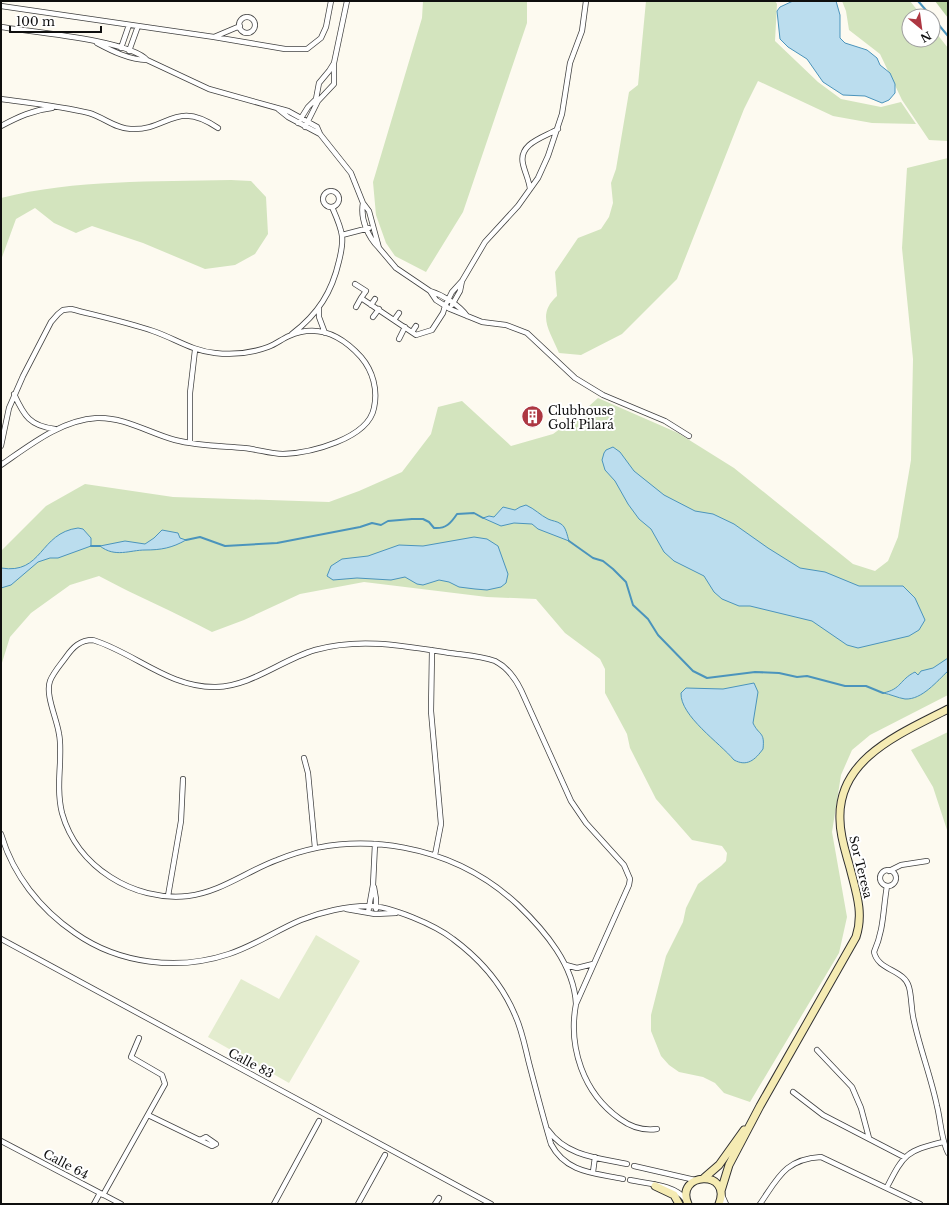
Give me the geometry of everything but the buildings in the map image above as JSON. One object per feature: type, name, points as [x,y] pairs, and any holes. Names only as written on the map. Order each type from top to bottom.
[{"type":"street","points":[[1,6],[214,37],[285,49],[307,49],[321,38],[326,27],[331,1]]},
{"type":"street","points":[[305,127],[309,122],[318,100],[334,84],[334,63],[348,1]]},
{"type":"street","points":[[443,313],[450,309],[460,291],[462,281],[485,242],[513,214],[530,189],[548,156],[558,129],[570,63],[585,22],[586,1]]},
{"type":"street","points":[[119,53],[129,25]]},
{"type":"street","points":[[127,56],[138,26]]},
{"type":"street","points":[[214,37],[240,26]]},
{"type":"street","points":[[1,27],[112,44],[142,54],[147,60]]},
{"type":"street","points":[[96,42],[137,60],[147,60],[209,89],[288,111],[317,127],[320,134],[351,173],[363,203],[369,211],[379,248]]},
{"type":"street","points":[[298,123],[316,99],[319,83],[334,63]]},
{"type":"street","points":[[1,99],[91,114],[129,129],[148,127],[174,117],[181,116],[205,119],[218,128]]},
{"type":"street","points":[[1,126],[39,109],[59,108]]},
{"type":"street","points":[[278,109],[298,123],[320,134]]},
{"type":"street","points":[[530,189],[523,164],[524,152],[529,145],[558,129]]},
{"type":"street","points":[[363,203],[362,211],[366,228],[371,239],[396,268],[430,291],[453,303],[463,310],[467,316]]},
{"type":"street","points":[[1,446],[9,408],[14,394],[51,322],[63,310],[71,308],[136,326],[165,336],[196,350],[216,354],[252,351],[268,347],[289,336],[303,325],[319,308],[329,292],[336,272],[341,249],[342,235],[332,207]]},
{"type":"street","points":[[342,235],[373,227]]},
{"type":"street","points":[[361,298],[416,335],[432,330],[443,313],[445,306],[456,286],[462,281]]},
{"type":"street","points":[[355,284],[366,291],[356,307]]},
{"type":"street","points":[[430,291],[436,300],[450,309],[482,322],[506,325],[527,333],[581,381],[603,395],[664,421],[689,436]]},
{"type":"street","points":[[371,304],[375,299]]},
{"type":"street","points":[[319,308],[319,317],[325,333]]},
{"type":"street","points":[[374,317],[379,309]]},
{"type":"street","points":[[394,320],[399,314]]},
{"type":"street","points":[[412,332],[416,326]]},
{"type":"street","points":[[398,339],[405,328]]},
{"type":"street","points":[[1,465],[55,429],[96,418],[124,421],[176,440],[190,443],[275,453],[293,453],[338,442],[355,433],[365,425],[373,413],[375,405],[374,381],[370,369],[343,340],[325,333],[312,331],[289,336]]},
{"type":"street","points":[[190,443],[190,393],[196,350]]},
{"type":"street","points":[[14,394],[25,416],[32,422],[45,428],[55,429]]},
{"type":"street","points":[[576,1004],[629,885],[628,873],[624,865],[586,823],[571,801],[515,678],[506,668],[496,662],[432,650],[389,644],[343,644],[315,650],[289,660],[251,680],[231,686],[196,686],[183,683],[92,640],[85,640],[77,645],[51,678],[48,690],[60,735],[59,786],[62,814],[68,828],[82,851],[103,872],[119,883],[135,890],[148,894],[168,896],[202,894],[222,887],[262,866],[315,848],[351,843],[375,844],[395,846],[436,855],[480,876],[511,899],[540,928],[566,966],[576,993],[574,1019],[575,1047],[584,1076],[592,1092],[602,1105],[627,1124],[647,1131],[657,1129]]},
{"type":"street","points":[[432,650],[430,711],[441,824],[436,855]]},
{"type":"street","name":"Sor Teresa","points":[[720,1204],[721,1193],[729,1165],[760,1106],[851,947],[858,931],[860,915],[859,902],[843,842],[840,824],[842,802],[849,781],[864,760],[882,744],[948,709]]},
{"type":"street","points":[[304,758],[308,773],[315,848]]},
{"type":"street","points":[[168,896],[181,821],[183,779]]},
{"type":"street","points":[[1,834],[19,876],[48,911],[69,929],[95,945],[151,962],[181,964],[206,961],[248,947],[301,920],[344,909],[369,906],[376,906],[397,913],[428,924],[446,933],[478,960],[501,990],[515,1015],[551,1144],[556,1154],[563,1162],[574,1168],[623,1179]]},
{"type":"street","points":[[368,913],[373,885],[375,844]]},
{"type":"street","points":[[887,886],[882,883],[880,877],[883,872],[889,871],[900,865],[927,861]]},
{"type":"street","points":[[887,886],[892,884],[895,879],[894,874],[889,871]]},
{"type":"street","points":[[373,885],[376,906],[375,914]]},
{"type":"street","points":[[887,886],[885,917],[881,936],[874,952],[875,957],[882,964],[902,976],[909,987],[914,1021],[931,1079],[942,1127],[943,1142],[948,1153]]},
{"type":"street","points":[[344,909],[375,914],[397,913]]},
{"type":"street","name":"Calle 83","points":[[1,939],[491,1204]]},
{"type":"street","points":[[566,966],[577,968],[593,964]]},
{"type":"street","points":[[94,1204],[102,1194],[164,1087],[165,1081],[162,1075],[130,1057],[139,1038]]},
{"type":"street","points":[[817,1050],[852,1087],[861,1108],[869,1133],[869,1138]]},
{"type":"street","points":[[793,1092],[823,1115],[904,1157]]},
{"type":"street","name":"Sor Teresa","points":[[695,1180],[704,1178],[719,1165],[760,1106]]},
{"type":"street","points":[[148,1115],[200,1140]]},
{"type":"street","points":[[274,1204],[319,1121]]},
{"type":"street","points":[[546,1127],[554,1140],[562,1146],[595,1158],[627,1164]]},
{"type":"street","name":"Calle 64","points":[[1,1141],[121,1204]]},
{"type":"street","points":[[886,1187],[904,1157],[918,1148],[943,1142]]},
{"type":"street","points":[[358,1204],[385,1155]]},
{"type":"street","points":[[760,1204],[780,1174],[793,1165],[818,1157],[829,1160],[920,1204]]},
{"type":"street","points":[[593,1172],[595,1158]]},
{"type":"street","points":[[634,1166],[695,1180],[687,1189],[688,1203]]},
{"type":"street","points":[[704,1178],[713,1180],[726,1204]]},
{"type":"street","points":[[630,1180],[674,1189],[688,1203]]},
{"type":"street","points":[[655,1186],[674,1195],[679,1204]]},
{"type":"street","points":[[435,1204],[439,1198]]},
{"type":"green space","points":[[423,1],[527,1],[527,23],[463,212],[426,272],[395,256],[386,243],[376,215],[373,182],[422,18]]},
{"type":"green space","points":[[646,1],[775,1],[777,4],[775,41],[818,82],[841,99],[881,107],[901,102],[916,124],[872,123],[833,116],[758,81],[744,109],[677,279],[622,334],[581,355],[559,353],[549,330],[546,317],[547,310],[557,296],[555,272],[578,238],[601,229],[609,217],[613,203],[611,183],[616,169],[629,92],[638,85]]},
{"type":"green space","points":[[842,1],[910,1],[916,8],[901,8],[901,48],[941,48],[941,39],[948,48],[948,141],[929,140],[902,100],[880,54],[849,30],[846,11]]},
{"type":"green space","points":[[935,1],[948,1],[948,18],[941,8]]},
{"type":"green space","points":[[948,158],[948,695],[870,735],[852,750],[841,775],[832,832],[847,917],[839,953],[750,1102],[724,1093],[715,1083],[703,1077],[679,1072],[669,1065],[661,1056],[651,1031],[651,1015],[666,956],[683,922],[686,908],[698,884],[726,861],[727,853],[722,846],[692,840],[656,799],[630,748],[627,734],[605,693],[605,669],[600,659],[565,633],[536,599],[487,597],[364,582],[300,594],[244,620],[212,632],[99,576],[70,585],[31,613],[10,637],[1,666],[1,551],[46,506],[85,484],[173,497],[329,502],[359,491],[402,472],[431,434],[438,407],[462,401],[511,446],[553,434],[578,416],[598,398],[678,433],[734,468],[853,564],[875,571],[888,561],[898,537],[911,460],[913,359],[902,248],[907,168]]},
{"type":"green space","points":[[231,180],[251,181],[266,197],[268,234],[255,254],[235,265],[205,269],[143,243],[92,226],[76,233],[54,223],[35,208],[16,219],[1,260],[1,198],[58,187],[86,184]]},
{"type":"green space","points":[[948,732],[948,833],[933,787],[911,750]]},
{"type":"green space","points":[[316,935],[360,961],[289,1083],[208,1037],[241,979],[279,999]]},
{"type":"water","points":[[793,1],[836,1],[840,15],[840,38],[845,43],[867,50],[877,58],[880,65],[890,73],[895,84],[895,93],[889,100],[882,103],[865,96],[843,95],[823,82],[807,59],[788,47],[780,39],[777,11],[780,7]]},
{"type":"water","points":[[613,447],[620,452],[634,471],[664,495],[695,511],[713,514],[734,524],[800,568],[825,572],[859,586],[903,586],[915,598],[925,620],[919,630],[909,636],[858,648],[847,645],[812,621],[750,606],[739,606],[722,599],[714,592],[704,576],[674,561],[664,552],[651,529],[639,519],[628,504],[615,481],[605,470],[602,460],[606,450]]},
{"type":"water","points":[[526,505],[550,520],[563,525],[569,541],[538,529],[532,524],[514,523],[501,526],[483,518],[489,516],[494,517],[503,507],[515,510]]},
{"type":"water","points":[[78,528],[83,529],[91,538],[91,546],[58,558],[50,558],[38,562],[11,585],[1,588],[1,568],[15,568],[25,565],[34,560],[55,537],[65,531]]},
{"type":"water","points":[[162,530],[178,533],[180,538],[186,540],[176,545],[156,550],[139,550],[117,553],[106,550],[100,546],[125,541],[145,544]]},
{"type":"water","points":[[474,537],[487,539],[498,546],[508,574],[506,583],[501,587],[487,590],[475,589],[459,587],[449,582],[439,580],[423,585],[417,584],[405,577],[391,580],[357,578],[333,580],[327,576],[331,566],[342,559],[368,556],[399,545],[423,546]]},
{"type":"water","points":[[948,658],[948,671],[923,693],[905,699],[883,693],[894,689],[915,672],[918,675],[921,671],[933,668]]},
{"type":"water","points":[[754,683],[758,692],[753,723],[762,736],[763,749],[754,759],[743,763],[734,760],[694,720],[682,702],[681,693],[686,688],[723,689]]},
{"type":"waterway","points":[[918,1],[924,8]]},
{"type":"waterway","points":[[941,28],[948,36]]},
{"type":"waterway","points":[[186,540],[200,537],[225,546],[277,543],[360,527],[372,523],[381,525],[388,521],[423,519],[429,522],[434,528],[442,528],[448,525],[457,514],[474,513],[483,518]]},
{"type":"waterway","points":[[569,541],[593,558],[603,561],[613,569],[626,582],[633,605],[648,619],[658,635],[693,671],[707,678],[755,672],[779,673],[797,677],[807,676],[845,686],[866,686],[883,693]]},
{"type":"waterway","points":[[91,546],[100,546]]},
{"type":"place","name":"Clubhouse Golf Pilará","points":[[533,417]]}]
